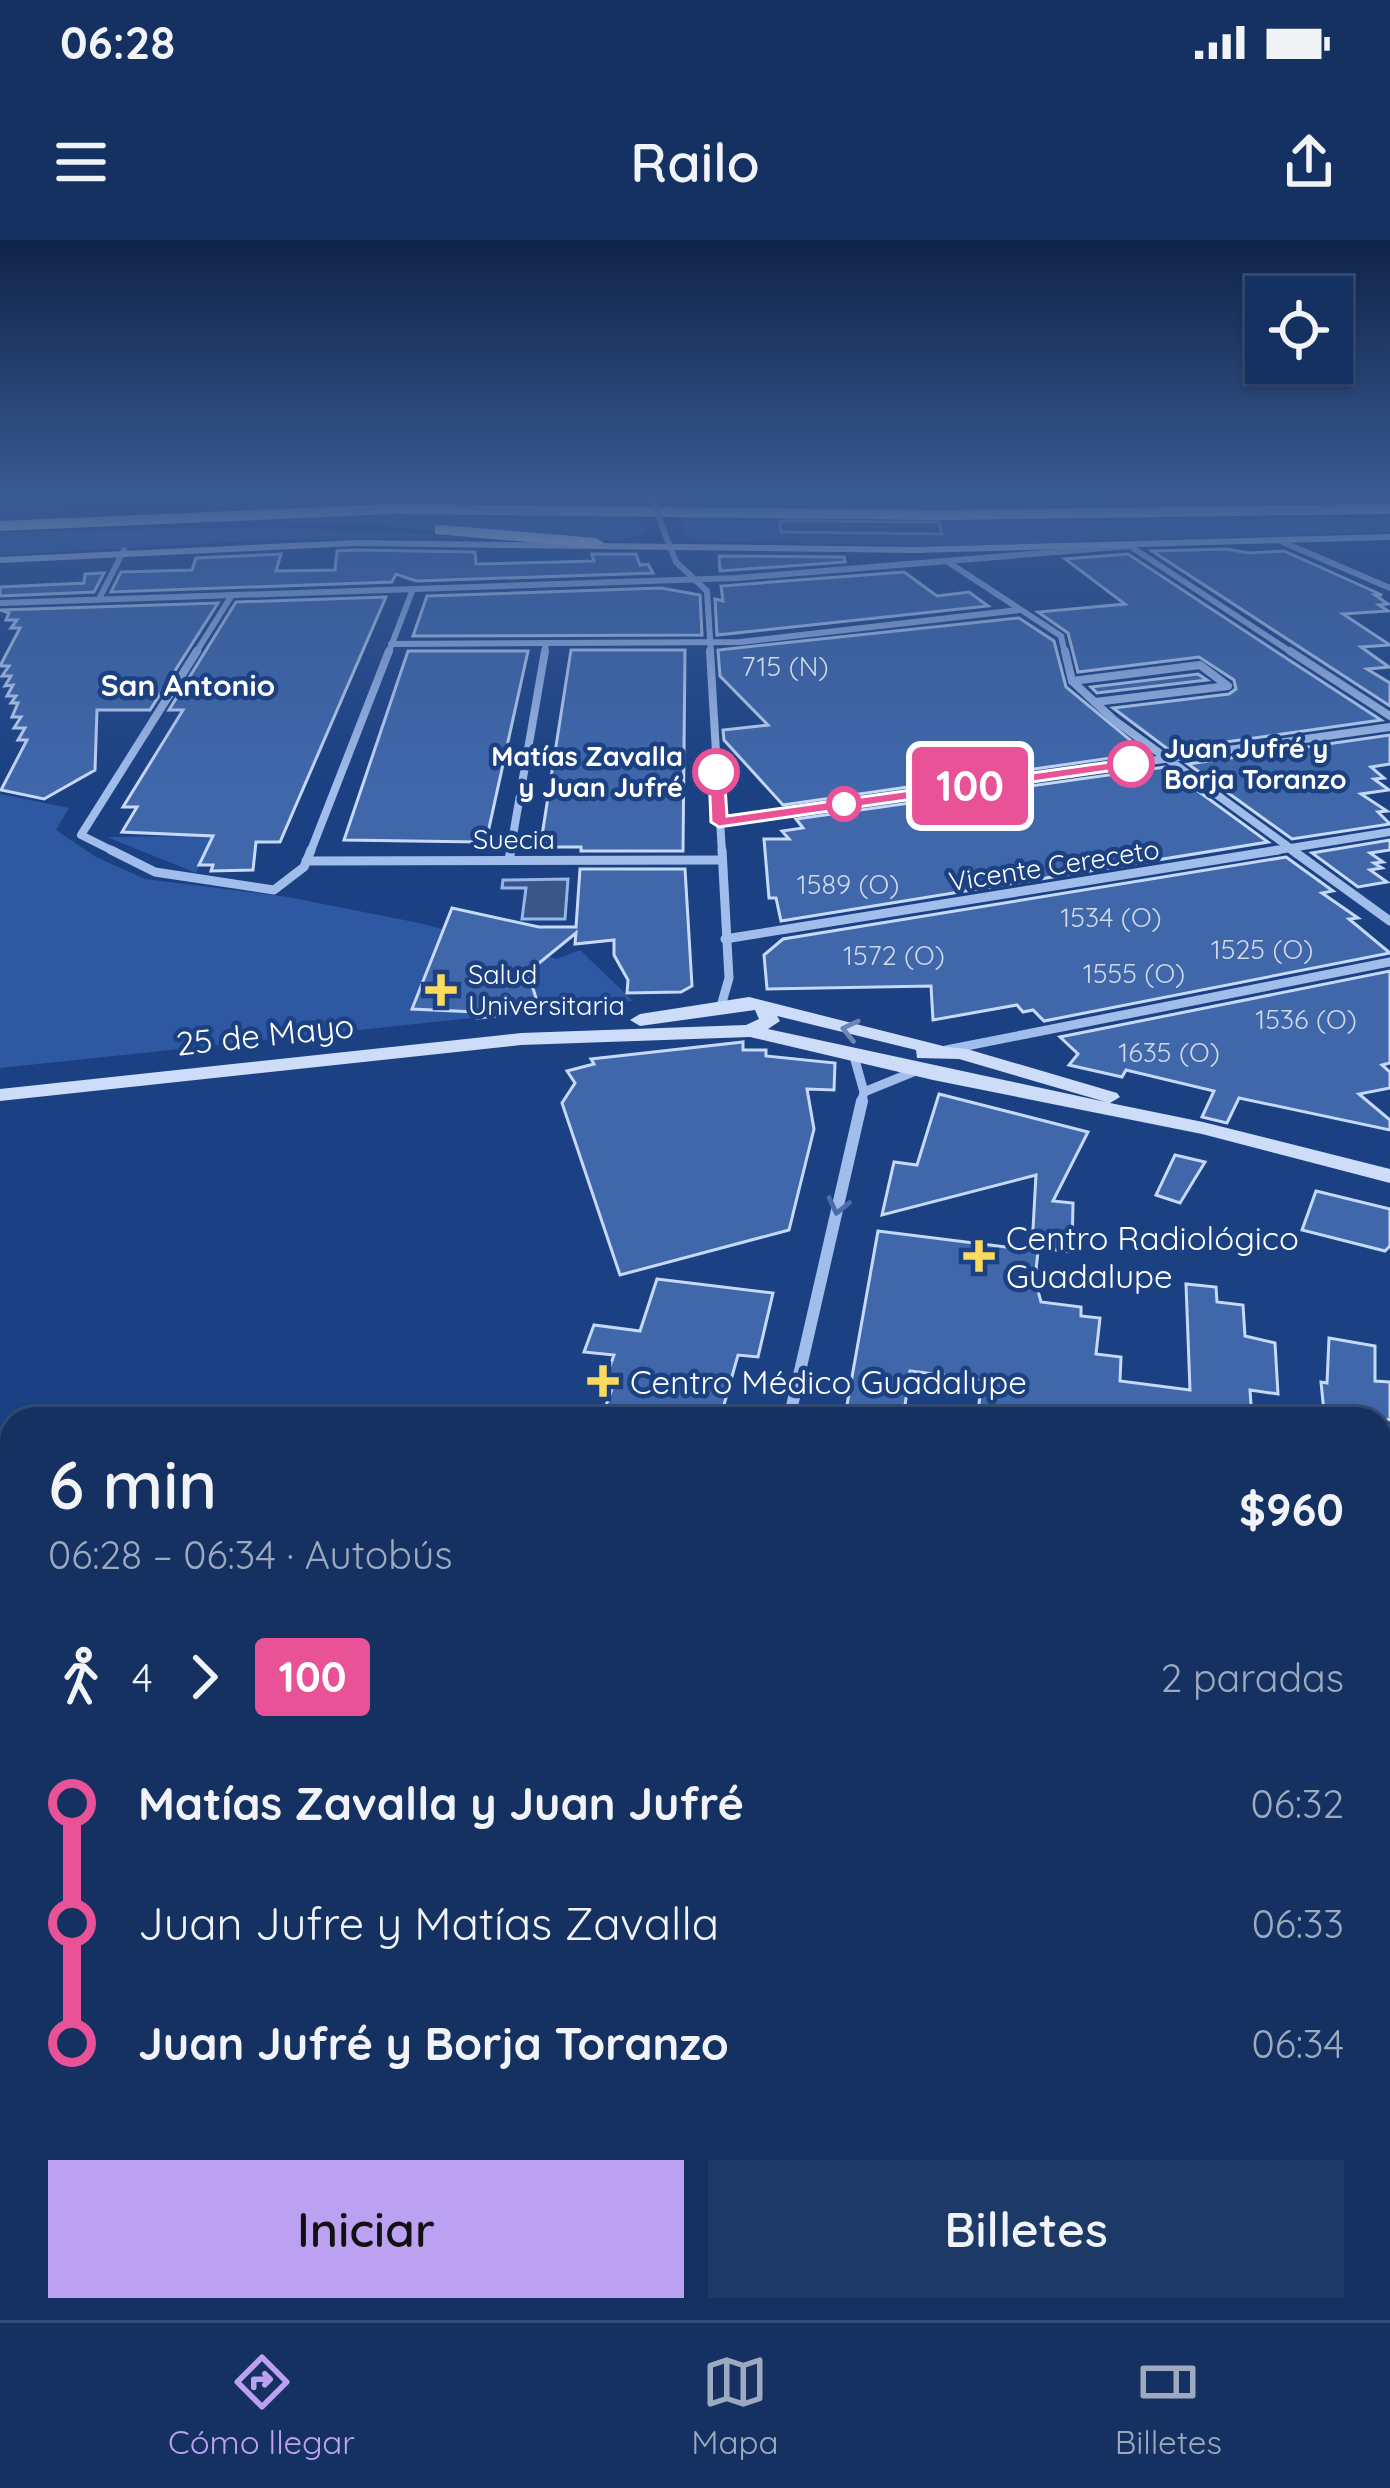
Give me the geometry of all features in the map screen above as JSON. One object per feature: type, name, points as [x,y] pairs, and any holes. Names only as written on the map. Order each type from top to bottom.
[{"type":"street","points":[[99,599],[103,591]]},
{"type":"street","points":[[0,603],[351,591]]},
{"type":"street","points":[[232,595],[81,835],[154,872],[274,890],[306,861],[412,591]]},
{"type":"street","points":[[706,591],[729,981],[713,1022],[741,1031],[770,1021],[729,981]]},
{"type":"street","points":[[991,591],[1060,636],[1072,680],[1095,702],[1390,921]]},
{"type":"street","points":[[1199,591],[1390,716]]},
{"type":"street","points":[[392,644],[710,643],[1019,610]]},
{"type":"street","points":[[509,860],[546,643]]},
{"type":"street","points":[[1072,680],[1200,665],[1228,686],[1095,702]]},
{"type":"street","points":[[719,822],[1390,727]]},
{"type":"street","name":"Vicente Cereceto","points":[[725,939],[1390,832]]},
{"type":"street","name":"Suecia","points":[[306,861],[721,860]]},
{"type":"street","points":[[864,1092],[917,1069],[919,1056],[943,1050],[1390,962]]},
{"type":"street","points":[[758,1005],[943,1050],[980,1068],[1390,1176]]},
{"type":"street","name":"25 de Mayo","points":[[0,1095],[537,1038],[719,1007],[758,1005]]},
{"type":"street","points":[[980,1068],[1007,1041],[1034,1029]]},
{"type":"street","name":"25 de Mayo","points":[[537,1038],[741,1031],[917,1069],[980,1068]]},
{"type":"street","points":[[792,1407],[864,1092],[853,1053]]},
{"type":"shaded area","points":[[0,794],[69,808],[56,830],[96,857],[145,879],[288,897],[419,923],[557,959],[580,950],[633,1001],[0,1068]]},
{"type":"shaded area","points":[[213,836],[196,873],[107,837]]},
{"type":"shaded area","points":[[568,879],[565,919],[522,919],[526,888],[502,888],[503,880]]},
{"type":"building","points":[[0,591],[94,591],[94,592],[0,596]]},
{"type":"building","points":[[678,591],[700,595],[702,635],[413,636],[427,596]]},
{"type":"building","points":[[722,591],[930,591],[937,596],[969,592],[988,606],[717,635],[715,599],[723,601]]},
{"type":"building","points":[[1108,591],[1184,591],[1381,720],[1169,750],[1113,708],[1229,694],[1236,689],[1234,680],[1199,657],[1078,672],[1068,633],[1038,612],[1125,604]]},
{"type":"building","points":[[1214,591],[1373,591],[1382,595],[1375,595],[1388,604],[1379,605],[1388,611],[1343,614],[1390,645],[1361,647],[1389,667],[1367,669],[1390,683],[1390,706]]},
{"type":"building","points":[[386,597],[280,842],[256,842],[253,870],[211,871],[213,865],[199,865],[213,836],[122,832],[137,807],[123,807],[183,710],[169,710],[236,602]]},
{"type":"building","points":[[218,603],[150,710],[97,710],[95,770],[44,799],[1,790],[27,740],[18,740],[25,728],[14,728],[21,717],[12,717],[18,703],[11,703],[16,696],[7,696],[13,685],[5,686],[11,676],[2,676],[9,666],[0,666],[20,628],[11,628],[17,620],[6,620],[9,613],[0,610]]},
{"type":"building","points":[[1019,618],[1054,641],[1066,687],[1146,753],[783,805],[724,740],[723,730],[768,725],[720,676],[718,650]]},
{"type":"building","points":[[571,650],[685,650],[683,851],[581,851],[581,847],[541,842]]},
{"type":"building","points":[[408,651],[528,651],[487,837],[480,837],[479,842],[344,840]]},
{"type":"building","points":[[1198,674],[1207,680],[1097,693],[1091,687]]},
{"type":"building","points":[[1390,735],[1390,764],[1371,767],[1384,778],[1374,779],[1389,790],[1361,794],[1387,811],[1378,812],[1390,824],[1292,839],[1188,764]]},
{"type":"building","points":[[1165,767],[1268,842],[781,921],[776,898],[769,898],[764,839],[789,839],[782,831],[803,828],[796,819]]},
{"type":"building","points":[[1390,840],[1390,850],[1370,853],[1383,862],[1374,863],[1382,868],[1370,870],[1387,882],[1358,887],[1312,853]]},
{"type":"building","points":[[1286,857],[1333,891],[1322,893],[1358,918],[1349,919],[1390,953],[1044,1021],[1033,1010],[1023,1012],[1017,1005],[933,1020],[931,986],[767,989],[764,955],[783,939]]},
{"type":"building","points":[[580,869],[685,869],[692,986],[681,992],[627,993],[628,980],[614,955],[614,940],[575,944],[576,933],[528,972],[540,1011],[477,1018],[476,1012],[412,1009],[452,908],[539,927],[576,927]]},
{"type":"building","points":[[1390,971],[1390,1063],[1382,1065],[1390,1072],[1390,1088],[1359,1094],[1390,1120],[1390,1130],[1239,1098],[1227,1123],[1202,1117],[1214,1091],[1126,1070],[1122,1077],[1069,1065],[1078,1054],[1060,1037]]},
{"type":"building","points":[[743,1042],[743,1050],[766,1050],[766,1056],[835,1063],[834,1090],[807,1089],[814,1129],[789,1230],[620,1275],[562,1103],[575,1083],[567,1071],[594,1064],[591,1059]]},
{"type":"building","points":[[939,1094],[1088,1132],[1053,1201],[1073,1203],[1072,1252],[1032,1247],[1036,1175],[882,1215],[894,1162],[917,1165]]},
{"type":"building","points":[[1175,1155],[1205,1162],[1180,1203],[1156,1195]]},
{"type":"building","points":[[1316,1191],[1390,1209],[1390,1246],[1385,1251],[1302,1230]]},
{"type":"building","points":[[878,1231],[1038,1251],[1035,1280],[1041,1302],[1081,1307],[1081,1316],[1100,1318],[1096,1354],[1121,1357],[1120,1381],[1190,1390],[1186,1284],[1216,1287],[1217,1302],[1243,1305],[1245,1336],[1275,1343],[1278,1394],[1250,1390],[1251,1407],[979,1407],[982,1380],[910,1371],[905,1407],[847,1405]]},
{"type":"building","points":[[657,1279],[773,1293],[758,1357],[738,1355],[723,1407],[605,1407],[616,1378],[606,1377],[614,1355],[584,1352],[594,1325],[640,1331]]},
{"type":"building","points":[[1329,1338],[1375,1346],[1375,1381],[1390,1382],[1390,1407],[1324,1407],[1321,1382],[1327,1383]]},
{"type":"bus line","name":"100","points":[[716,772],[719,822],[1131,764]]},
{"type":"place","name":"Juan Jufré y Borja Toranzo","points":[[1131,764]]},
{"type":"place","name":"Matías Zavalla y Juan Jufré","points":[[716,772]]},
{"type":"place","name":"Salud Universitaria","points":[[441,990]]},
{"type":"place","name":"Centro Radiológico Guadalupe","points":[[979,1256]]},
{"type":"place","name":"Centro Médico Guadalupe","points":[[603,1381]]},
{"type":"district","name":"San Antonio","points":[[188,685]]}]
